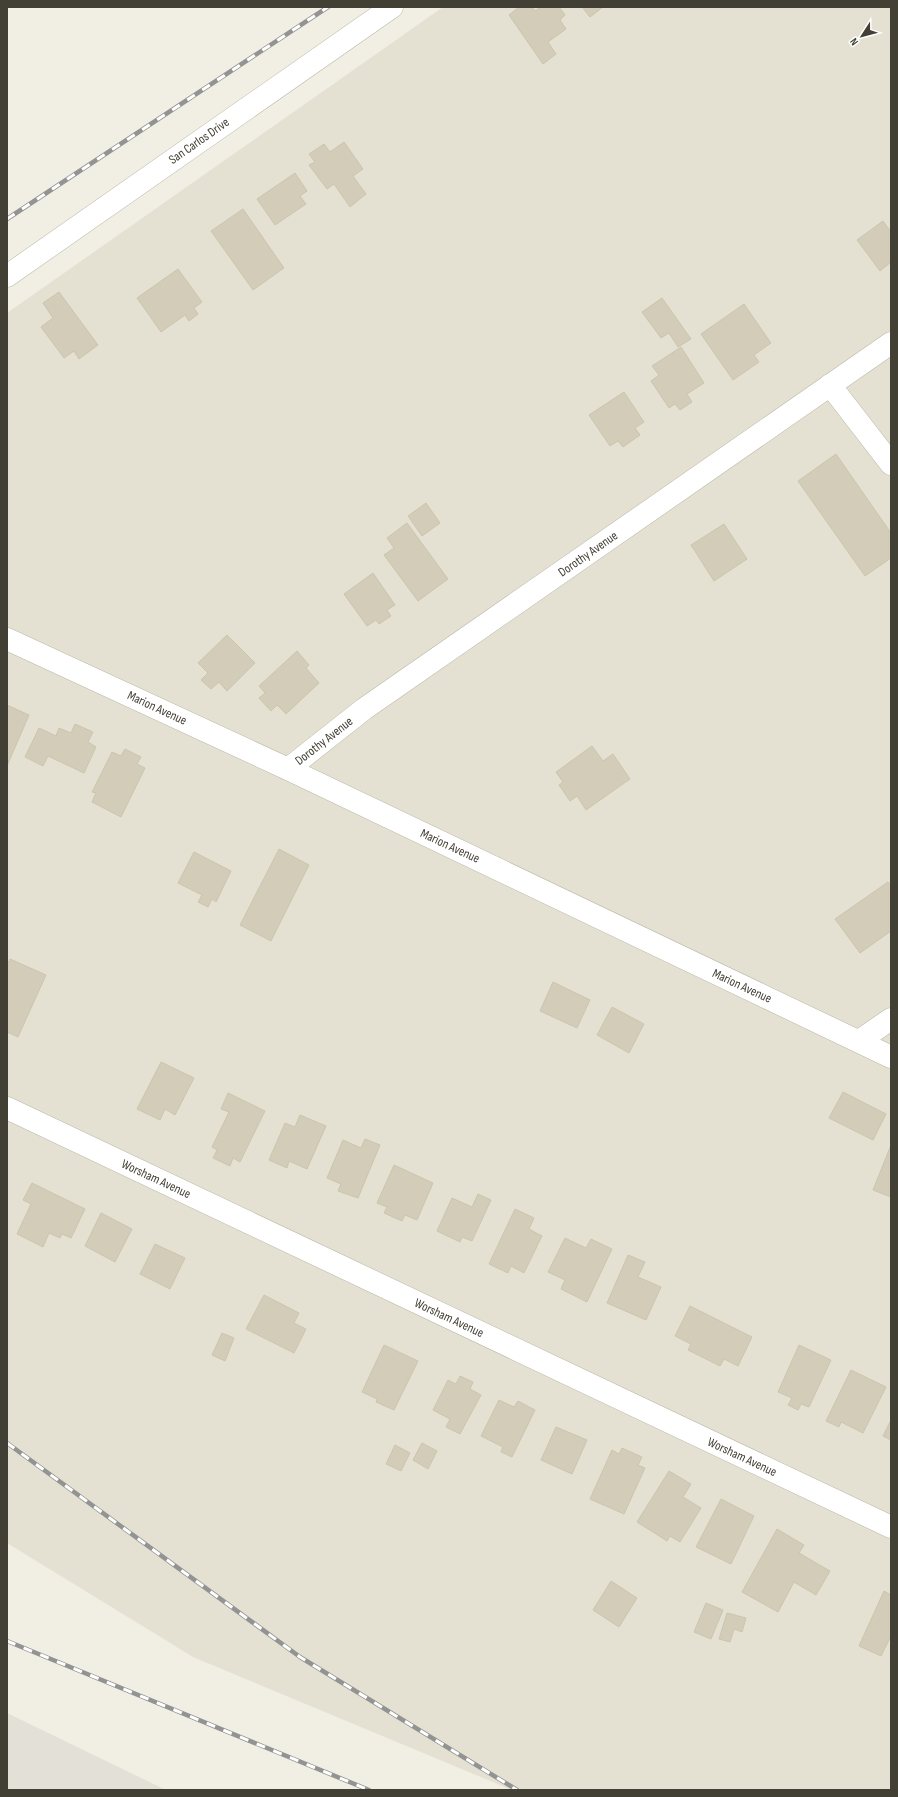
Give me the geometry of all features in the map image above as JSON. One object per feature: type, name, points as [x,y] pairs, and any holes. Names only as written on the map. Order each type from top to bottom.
[{"type":"street","name":"San Carlos Drive","points":[[7,276],[392,7]]},
{"type":"street","name":"Dorothy Avenue","points":[[288,769],[364,709],[891,343]]},
{"type":"street","points":[[830,385],[891,464]]},
{"type":"street","name":"Marion Avenue","points":[[7,639],[288,769],[891,1057]]},
{"type":"street","points":[[859,1041],[891,1019]]},
{"type":"street","name":"Worsham Avenue","points":[[7,1108],[891,1528]]},
{"type":"shaded area","points":[[443,7],[891,7],[891,1790],[512,1790],[193,1657],[7,1543],[7,313]]},
{"type":"shaded area","points":[[7,1713],[166,1790],[7,1790]]},
{"type":"building","points":[[519,7],[532,7],[535,11],[541,7],[559,7],[565,15],[560,20],[566,29],[548,42],[556,54],[543,64],[509,15]]},
{"type":"building","points":[[582,7],[603,7],[590,17]]},
{"type":"building","points":[[344,142],[363,169],[353,176],[366,194],[350,207],[334,184],[327,189],[309,165],[315,162],[309,154],[324,144],[330,152]]},
{"type":"building","points":[[295,173],[307,191],[300,196],[306,204],[275,225],[257,199]]},
{"type":"building","points":[[243,209],[284,268],[253,290],[211,231]]},
{"type":"building","points":[[883,221],[891,232],[891,262],[880,271],[857,240]]},
{"type":"building","points":[[178,269],[202,302],[194,308],[198,314],[189,321],[185,315],[161,332],[137,298]]},
{"type":"building","points":[[59,292],[98,345],[79,359],[74,351],[64,358],[41,327],[53,318],[43,303]]},
{"type":"building","points":[[662,298],[691,339],[678,347],[669,333],[661,338],[642,312]]},
{"type":"building","points":[[744,304],[771,343],[754,355],[759,362],[733,380],[701,334]]},
{"type":"building","points":[[681,347],[704,383],[687,394],[692,402],[680,410],[675,404],[669,408],[651,381],[659,375],[652,366]]},
{"type":"building","points":[[624,392],[644,422],[635,428],[640,435],[623,447],[618,441],[610,446],[589,415]]},
{"type":"building","points":[[836,454],[891,533],[891,558],[865,576],[798,481]]},
{"type":"building","points":[[426,503],[440,523],[422,536],[408,516]]},
{"type":"building","points":[[407,523],[448,579],[418,601],[384,555],[394,548],[387,538]]},
{"type":"building","points":[[724,524],[747,559],[714,581],[691,545]]},
{"type":"building","points":[[373,573],[395,605],[387,610],[391,616],[379,624],[376,620],[367,626],[344,594]]},
{"type":"building","points":[[227,635],[255,663],[227,691],[219,682],[211,689],[201,680],[208,673],[198,663]]},
{"type":"building","points":[[297,651],[309,665],[306,668],[319,683],[286,714],[277,705],[271,711],[259,698],[265,693],[259,686]]},
{"type":"building","points":[[7,705],[29,715],[7,766]]},
{"type":"building","points":[[75,724],[93,732],[88,742],[96,747],[84,773],[48,756],[43,766],[25,757],[39,728],[56,736],[59,728],[71,733]]},
{"type":"building","points":[[592,746],[603,761],[613,754],[630,779],[586,810],[577,796],[570,801],[559,785],[563,782],[556,772]]},
{"type":"building","points":[[125,749],[141,757],[137,764],[145,768],[121,817],[92,802],[96,793],[92,792],[112,752],[121,756]]},
{"type":"building","points":[[279,849],[309,865],[271,941],[240,925]]},
{"type":"building","points":[[194,852],[231,871],[216,902],[212,899],[208,907],[198,902],[202,895],[178,883]]},
{"type":"building","points":[[888,882],[891,886],[891,931],[860,953],[835,919]]},
{"type":"building","points":[[10,959],[46,975],[18,1037],[7,1032],[7,965]]},
{"type":"building","points":[[553,982],[590,1000],[577,1028],[540,1011]]},
{"type":"building","points":[[612,1007],[644,1024],[629,1053],[597,1035]]},
{"type":"building","points":[[161,1062],[194,1078],[175,1115],[165,1109],[160,1120],[137,1109]]},
{"type":"building","points":[[843,1092],[886,1114],[873,1140],[829,1118]]},
{"type":"building","points":[[228,1093],[265,1111],[240,1162],[233,1158],[230,1166],[213,1158],[217,1150],[212,1147],[229,1112],[221,1109]]},
{"type":"building","points":[[300,1115],[326,1126],[307,1169],[289,1161],[287,1168],[269,1160],[285,1123],[295,1127]]},
{"type":"building","points":[[365,1139],[380,1145],[358,1198],[338,1191],[341,1184],[327,1178],[343,1140],[361,1148]]},
{"type":"building","points":[[891,1145],[891,1197],[873,1190]]},
{"type":"building","points":[[394,1165],[433,1183],[417,1220],[405,1215],[402,1221],[384,1213],[387,1207],[377,1203]]},
{"type":"building","points":[[32,1183],[85,1209],[71,1238],[62,1234],[60,1238],[49,1233],[43,1247],[17,1234],[31,1204],[23,1200]]},
{"type":"building","points":[[478,1194],[491,1200],[472,1241],[462,1237],[460,1242],[437,1231],[452,1198],[472,1207]]},
{"type":"building","points":[[515,1209],[534,1218],[529,1229],[542,1236],[524,1273],[511,1266],[508,1273],[489,1264]]},
{"type":"building","points":[[101,1213],[132,1229],[115,1262],[85,1246]]},
{"type":"building","points":[[565,1238],[586,1248],[591,1239],[612,1249],[587,1302],[561,1289],[565,1280],[548,1272]]},
{"type":"building","points":[[155,1244],[185,1258],[170,1289],[140,1274]]},
{"type":"building","points":[[628,1255],[645,1262],[638,1277],[661,1287],[646,1320],[607,1303]]},
{"type":"building","points":[[264,1295],[299,1313],[294,1323],[306,1329],[294,1353],[246,1329]]},
{"type":"building","points":[[690,1306],[752,1337],[738,1366],[724,1359],[720,1366],[688,1350],[691,1344],[675,1336]]},
{"type":"building","points":[[222,1333],[234,1338],[225,1361],[212,1355]]},
{"type":"building","points":[[384,1345],[418,1361],[394,1410],[376,1402],[377,1399],[362,1392]]},
{"type":"building","points":[[799,1345],[831,1360],[809,1407],[801,1404],[798,1410],[788,1405],[792,1398],[778,1392]]},
{"type":"building","points":[[851,1370],[886,1387],[863,1433],[841,1422],[839,1427],[826,1421]]},
{"type":"building","points":[[460,1376],[473,1382],[470,1389],[481,1395],[460,1434],[446,1427],[450,1419],[433,1410],[448,1380],[456,1384]]},
{"type":"building","points":[[499,1400],[514,1407],[518,1401],[535,1410],[512,1457],[501,1452],[503,1447],[481,1436]]},
{"type":"building","points":[[891,1420],[891,1440],[883,1436]]},
{"type":"building","points":[[556,1427],[587,1440],[572,1474],[541,1460]]},
{"type":"building","points":[[422,1443],[437,1451],[428,1469],[413,1460]]},
{"type":"building","points":[[395,1445],[410,1453],[401,1471],[386,1464]]},
{"type":"building","points":[[622,1448],[642,1457],[638,1465],[645,1468],[624,1514],[590,1499],[612,1450],[619,1454]]},
{"type":"building","points":[[669,1471],[691,1484],[683,1497],[701,1508],[680,1542],[670,1536],[667,1541],[637,1522]]},
{"type":"building","points":[[721,1499],[754,1516],[731,1564],[696,1547]]},
{"type":"building","points":[[777,1529],[804,1545],[799,1553],[830,1571],[816,1595],[794,1582],[778,1612],[742,1592]]},
{"type":"building","points":[[611,1581],[637,1598],[619,1627],[593,1610]]},
{"type":"building","points":[[884,1591],[891,1595],[891,1636],[881,1656],[859,1646]]},
{"type":"building","points":[[706,1603],[723,1610],[711,1639],[694,1632]]},
{"type":"building","points":[[727,1613],[746,1618],[742,1632],[734,1629],[730,1642],[719,1639]]},
{"type":"railway","points":[[7,219],[328,7]]},
{"type":"railway","points":[[7,1443],[300,1657],[517,1790]]},
{"type":"railway","points":[[7,1641],[369,1790]]}]
